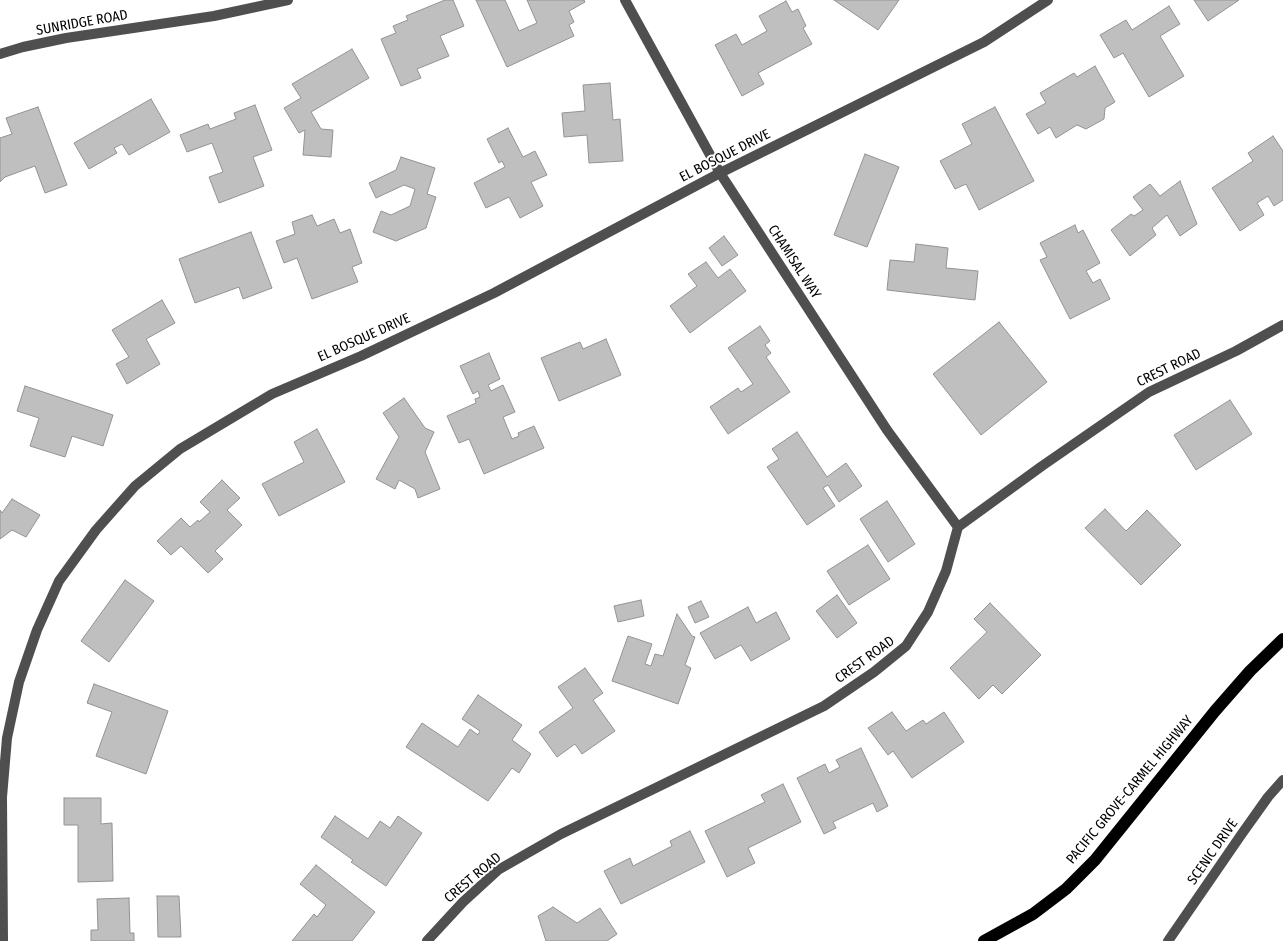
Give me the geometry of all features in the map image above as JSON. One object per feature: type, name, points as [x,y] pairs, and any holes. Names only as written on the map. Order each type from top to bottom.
[{"type":"main road","name":"PACIFIC GROVE-CARMEL HIGHWAY","points":[[984,941],[1033,914],[1066,889],[1090,866],[1215,710],[1250,671],[1283,639]]},
{"type":"street","name":"SUNRIDGE ROAD","points":[[0,54],[66,38],[214,16],[288,0]]},
{"type":"street","name":"CHAMISAL WAY","points":[[624,0],[720,173],[887,430],[958,527]]},
{"type":"street","name":"EL BOSQUE DRIVE","points":[[3,941],[2,797],[7,738],[19,682],[37,630],[59,581],[96,530],[135,486],[180,449],[272,394],[361,356],[494,294],[720,173],[984,42],[1048,0]]},
{"type":"street","name":"CREST ROAD","points":[[427,941],[463,902],[498,870],[570,829],[824,706],[880,666],[906,646],[928,612],[946,571],[958,527],[1149,392],[1236,352],[1283,325]]},
{"type":"street","name":"SCENIC DRIVE","points":[[1168,941],[1252,820],[1283,780]]},
{"type":"building","points":[[445,0],[453,0],[464,26],[440,36],[449,56],[417,69],[421,78],[401,86],[381,39],[396,33],[393,26],[408,20],[406,16]]},
{"type":"building","points":[[476,0],[505,0],[519,31],[537,23],[527,0],[584,0],[585,2],[569,11],[574,22],[569,25],[574,36],[507,67]]},
{"type":"building","points":[[834,0],[899,0],[878,30]]},
{"type":"building","points":[[1194,0],[1239,0],[1208,21]]},
{"type":"building","points":[[786,1],[792,12],[798,9],[806,26],[803,28],[812,44],[758,73],[764,84],[742,96],[715,45],[736,34],[742,45],[767,31],[759,16]]},
{"type":"building","points":[[1169,6],[1180,24],[1160,36],[1184,76],[1149,97],[1123,53],[1114,58],[1100,35],[1126,20],[1132,30]]},
{"type":"building","points":[[352,49],[369,78],[311,112],[321,129],[333,130],[331,157],[303,155],[305,130],[299,133],[284,108],[301,98],[292,84]]},
{"type":"building","points":[[1095,66],[1115,102],[1105,108],[1104,119],[1086,129],[1077,125],[1056,138],[1050,127],[1038,134],[1026,114],[1046,103],[1040,93],[1074,73],[1077,77]]},
{"type":"building","points":[[610,83],[613,120],[620,119],[623,161],[589,163],[587,135],[564,137],[562,113],[585,111],[583,85]]},
{"type":"building","points":[[151,99],[170,132],[129,155],[122,144],[114,148],[117,153],[89,169],[74,143]]},
{"type":"building","points":[[255,105],[272,150],[253,157],[264,186],[219,203],[209,177],[223,172],[212,143],[187,152],[180,135],[208,124],[210,129],[236,119],[234,113]]},
{"type":"building","points":[[38,107],[67,185],[45,193],[35,166],[5,177],[0,182],[0,138],[12,134],[6,118]]},
{"type":"building","points":[[995,107],[1034,181],[979,210],[966,184],[955,189],[940,161],[972,144],[962,124]]},
{"type":"building","points":[[508,128],[523,157],[535,151],[547,175],[531,182],[543,206],[520,218],[509,197],[486,208],[474,183],[505,167],[502,161],[499,163],[487,139]]},
{"type":"building","points":[[1273,136],[1283,151],[1283,200],[1274,206],[1268,196],[1257,203],[1264,215],[1240,231],[1212,188],[1253,161],[1248,153]]},
{"type":"building","points":[[865,154],[899,167],[867,247],[834,235]]},
{"type":"building","points":[[401,157],[435,168],[427,194],[436,197],[426,228],[396,241],[373,232],[381,211],[391,215],[410,206],[415,189],[404,185],[376,198],[369,183],[396,170]]},
{"type":"building","points":[[1180,181],[1197,224],[1180,236],[1167,215],[1152,228],[1156,235],[1130,256],[1111,230],[1131,214],[1134,216],[1143,210],[1133,197],[1150,184],[1160,196]]},
{"type":"building","points":[[312,215],[317,226],[334,219],[340,233],[350,229],[362,263],[352,267],[358,282],[312,299],[297,258],[284,263],[276,241],[295,234],[292,222]]},
{"type":"building","points":[[1075,225],[1078,233],[1083,230],[1100,263],[1086,271],[1093,283],[1100,279],[1110,299],[1070,319],[1040,260],[1047,257],[1040,243]]},
{"type":"building","points":[[251,232],[272,288],[243,299],[239,287],[195,303],[179,259]]},
{"type":"building","points":[[724,236],[738,255],[722,266],[709,248]]},
{"type":"building","points":[[916,244],[948,248],[946,268],[978,271],[975,300],[887,290],[890,260],[914,262]]},
{"type":"building","points":[[706,262],[718,278],[730,269],[746,291],[690,333],[670,306],[697,286],[688,274]]},
{"type":"building","points":[[162,300],[175,323],[146,339],[160,364],[127,384],[116,364],[129,357],[112,330]]},
{"type":"building","points":[[999,322],[1047,382],[981,435],[933,374]]},
{"type":"building","points":[[760,326],[770,341],[765,345],[771,353],[766,357],[790,392],[728,434],[710,407],[738,388],[741,392],[753,384],[728,348]]},
{"type":"building","points":[[606,339],[621,375],[559,401],[541,358],[580,342],[583,349]]},
{"type":"building","points":[[489,353],[500,379],[488,385],[491,391],[503,385],[515,412],[503,417],[512,439],[519,436],[518,433],[534,426],[544,448],[484,474],[469,439],[459,443],[447,416],[476,403],[475,399],[480,397],[478,391],[473,394],[460,366]]},
{"type":"building","points":[[25,386],[113,415],[103,446],[72,436],[65,457],[30,446],[39,418],[17,411]]},
{"type":"building","points":[[404,398],[425,428],[434,432],[425,452],[440,489],[418,498],[415,489],[399,480],[395,489],[376,479],[399,437],[383,413]]},
{"type":"building","points":[[1230,400],[1252,434],[1196,470],[1174,435]]},
{"type":"building","points":[[317,429],[345,482],[279,516],[262,484],[304,462],[294,442]]},
{"type":"building","points":[[797,432],[827,477],[846,463],[862,486],[839,502],[828,485],[823,488],[835,506],[807,525],[767,467],[779,459],[772,449]]},
{"type":"building","points":[[222,480],[240,498],[227,510],[242,525],[215,551],[223,559],[208,573],[181,546],[171,555],[157,541],[181,518],[190,527],[210,512],[200,502]]},
{"type":"building","points":[[12,499],[40,515],[26,537],[12,530],[0,539],[0,510],[2,513]]},
{"type":"building","points":[[887,501],[915,544],[888,562],[860,519]]},
{"type":"building","points":[[1105,509],[1126,531],[1147,510],[1181,545],[1141,585],[1085,528]]},
{"type":"building","points":[[868,545],[890,579],[849,605],[827,571]]},
{"type":"building","points":[[125,580],[154,601],[109,662],[81,641]]},
{"type":"building","points":[[837,595],[857,623],[837,638],[816,611]]},
{"type":"building","points":[[641,600],[644,616],[618,622],[614,606]]},
{"type":"building","points":[[701,601],[709,617],[695,623],[688,607]]},
{"type":"building","points":[[990,603],[1041,655],[1002,694],[993,685],[979,699],[950,668],[987,632],[974,619]]},
{"type":"building","points":[[748,607],[756,623],[776,612],[790,639],[751,661],[741,645],[715,659],[700,633]]},
{"type":"building","points":[[677,614],[692,636],[695,637],[685,665],[691,668],[678,704],[612,681],[628,636],[652,644],[645,664],[651,666],[655,654],[663,656]]},
{"type":"building","points":[[585,668],[603,693],[593,700],[615,731],[582,754],[575,744],[557,757],[539,732],[573,708],[558,687]]},
{"type":"building","points":[[94,684],[168,711],[146,774],[96,756],[112,712],[87,703]]},
{"type":"building","points":[[478,695],[522,725],[512,740],[531,754],[519,773],[512,768],[488,801],[406,747],[422,723],[458,747],[470,729],[478,735],[480,731],[462,719]]},
{"type":"building","points":[[892,712],[906,731],[923,720],[926,724],[944,712],[964,742],[912,778],[893,751],[888,755],[868,728]]},
{"type":"building","points":[[861,748],[888,806],[877,812],[873,803],[833,822],[836,828],[824,834],[797,778],[825,764],[829,773],[840,767],[836,760]]},
{"type":"building","points":[[783,784],[801,822],[748,848],[755,863],[727,877],[705,831],[765,802],[761,795]]},
{"type":"building","points":[[64,798],[101,798],[101,824],[112,823],[113,881],[78,882],[78,825],[64,825]]},
{"type":"building","points":[[335,816],[368,839],[380,821],[390,828],[398,816],[422,833],[386,886],[351,862],[353,860],[321,837]]},
{"type":"building","points":[[690,831],[705,862],[621,904],[604,871],[630,858],[633,866],[672,846],[670,841]]},
{"type":"building","points":[[316,865],[375,912],[352,941],[292,941],[314,914],[317,917],[326,905],[300,884]]},
{"type":"building","points":[[157,896],[179,896],[181,937],[158,937]]},
{"type":"building","points":[[129,898],[130,933],[134,933],[134,941],[91,941],[91,930],[98,930],[97,899]]},
{"type":"building","points":[[553,907],[577,923],[600,908],[617,934],[607,941],[546,941],[538,916]]}]
